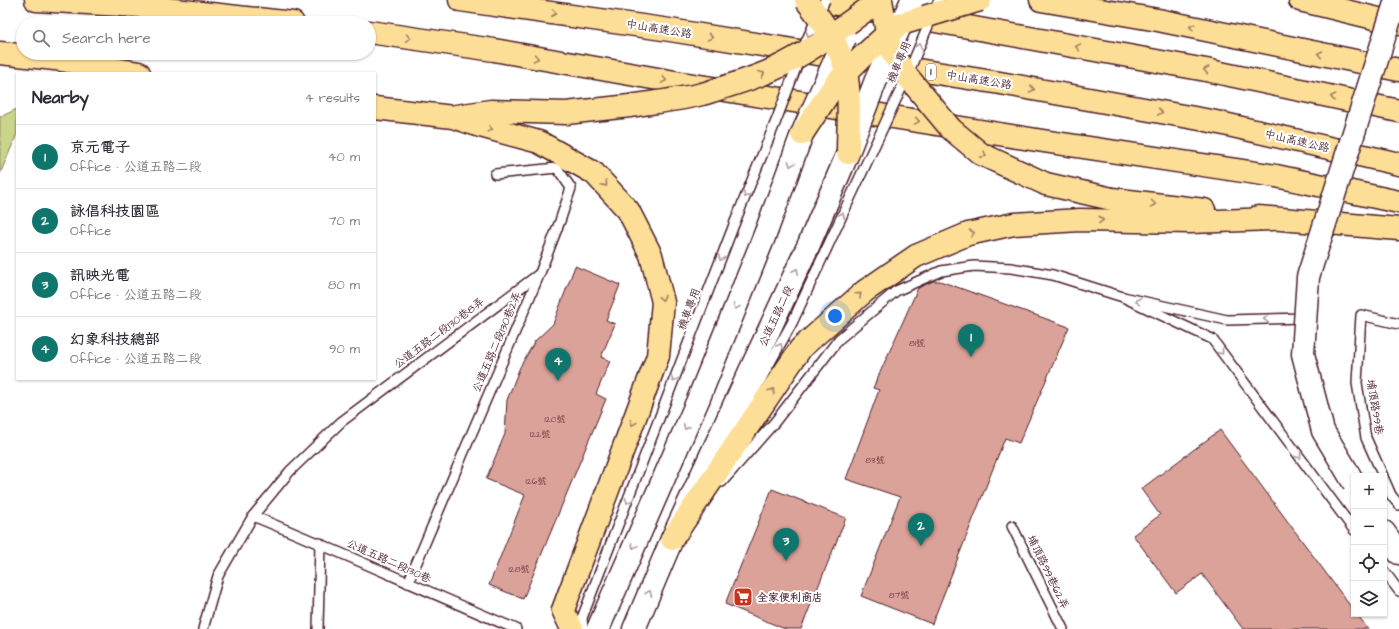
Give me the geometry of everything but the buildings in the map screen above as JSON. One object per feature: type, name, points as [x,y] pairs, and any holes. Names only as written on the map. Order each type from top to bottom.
[{"type":"highway","points":[[36,0],[139,6],[230,16]]},
{"type":"highway","name":"中山高速公路","points":[[460,0],[670,30],[1000,83],[1211,121],[1399,164]]},
{"type":"highway","points":[[453,117],[490,111],[566,113],[630,106],[701,94],[753,77],[800,55],[835,43],[858,10],[880,0],[907,76],[951,129],[981,154],[1046,184],[1112,199],[1272,219],[1399,229]]},
{"type":"highway","points":[[802,134],[835,84],[846,73],[893,35],[936,7],[980,0]]},
{"type":"highway","points":[[1041,0],[1158,20],[1399,70]]},
{"type":"highway","points":[[1300,0],[1399,24]]},
{"type":"highway","points":[[817,4],[835,43],[846,73],[848,93],[848,153]]},
{"type":"highway","points":[[817,4],[1206,70],[1399,111]]},
{"type":"highway","points":[[376,33],[494,50],[675,82],[1036,140],[1276,176],[1399,202]]},
{"type":"highway","points":[[0,53],[16,55]]},
{"type":"highway","points":[[61,60],[133,72]]},
{"type":"highway","points":[[376,108],[453,117],[539,142],[594,173],[628,210],[651,255],[663,302],[658,356],[563,610],[572,629]]},
{"type":"highway","points":[[672,539],[801,348],[865,291],[916,256],[968,234],[1014,224],[1080,220],[1190,222],[1272,219]]},
{"type":"street","name":"公道五路二段","points":[[634,629],[672,539],[817,247],[848,153],[893,35],[912,0]]},
{"type":"street","points":[[1351,478],[1323,431],[1303,354],[1308,277],[1396,0]]},
{"type":"street","points":[[598,629],[698,400],[766,232],[835,43]]},
{"type":"street","points":[[1387,536],[1399,553]]},
{"type":"lane","name":"機車專用","points":[[583,629],[582,618],[735,222],[776,121],[817,4]]},
{"type":"lane","name":"機車專用","points":[[817,247],[907,76],[936,7]]},
{"type":"lane","name":"公道五路二段130巷2弄","points":[[408,583],[540,273],[571,188],[557,168],[495,174]]},
{"type":"lane","points":[[672,539],[774,423],[838,339],[896,290],[941,271],[974,266],[1011,268],[1053,275],[1123,297],[1227,320],[1305,318]]},
{"type":"lane","name":"公道五路二段130巷8弄","points":[[203,629],[218,576],[252,516],[290,471],[341,422],[540,273]]},
{"type":"lane","points":[[1123,297],[1212,339],[1351,526]]},
{"type":"lane","name":"埔頂路99巷","points":[[1382,473],[1366,438],[1358,382],[1361,315],[1399,324]]},
{"type":"lane","points":[[1387,486],[1391,495],[1399,505]]},
{"type":"lane","name":"公道五路二段130巷","points":[[252,516],[320,543],[408,583],[516,629]]},
{"type":"lane","name":"埔頂路99巷62弄","points":[[1012,526],[1063,629]]},
{"type":"lane","points":[[318,629],[320,543]]},
{"type":"lane","points":[[1387,575],[1399,591]]},
{"type":"green space","points":[[16,109],[16,136],[0,174],[0,117]]},
{"type":"place","name":"京元電子","points":[[971,357]]},
{"type":"place","name":"幻象科技總部","points":[[558,381]]},
{"type":"place","name":"詠倡科技園區","points":[[921,546]]},
{"type":"place","name":"訊映光電","points":[[786,561]]},
{"type":"place","name":"全家便利商店","points":[[743,597]]}]
